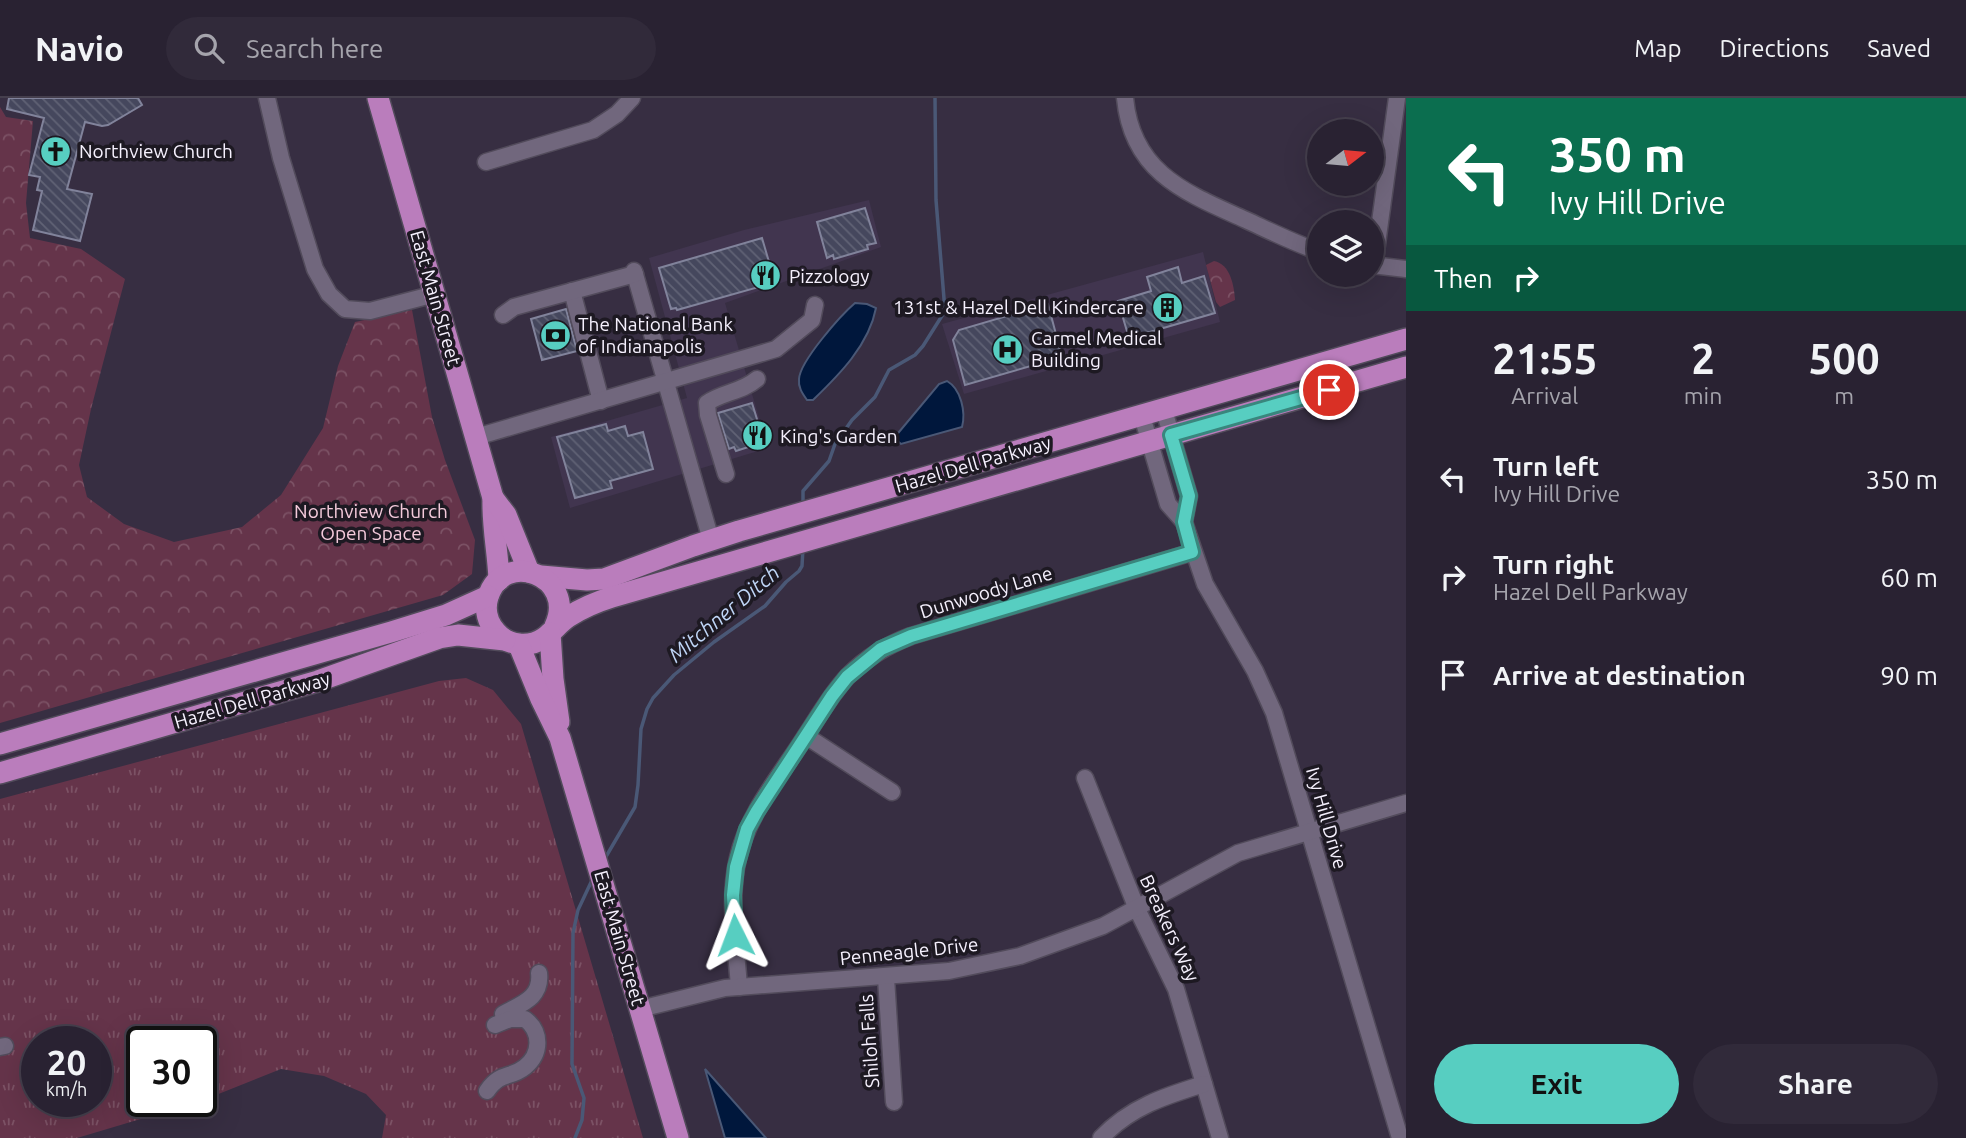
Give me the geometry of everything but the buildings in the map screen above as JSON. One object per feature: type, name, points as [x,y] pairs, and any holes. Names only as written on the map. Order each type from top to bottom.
[{"type":"main road","name":"East Main Street","points":[[378,98],[493,498],[492,520],[498,552],[494,588]]},
{"type":"main road","name":"Hazel Dell Parkway","points":[[535,574],[587,580],[604,579],[711,540],[1406,339]]},
{"type":"main road","name":"Hazel Dell Parkway","points":[[553,630],[592,604],[1406,367]]},
{"type":"main road","name":"East Main Street","points":[[493,498],[506,514],[535,574]]},
{"type":"main road","points":[[516,572],[535,574],[551,584],[559,601],[559,614],[553,630],[536,642],[512,642],[494,630],[488,617],[494,588],[516,572]]},
{"type":"main road","name":"Hazel Dell Parkway","points":[[0,744],[446,615],[494,588]]},
{"type":"main road","name":"East Main Street","points":[[553,630],[553,679],[560,738]]},
{"type":"main road","name":"Hazel Dell Parkway","points":[[0,773],[318,681],[446,636],[464,635],[512,642]]},
{"type":"main road","name":"East Main Street","points":[[512,642],[560,738],[678,1138]]},
{"type":"street","points":[[267,98],[281,158],[315,269],[329,294],[345,309],[370,311],[435,294]]},
{"type":"street","points":[[486,162],[593,130],[617,114],[632,98]]},
{"type":"street","points":[[1125,98],[1131,127],[1140,147],[1148,160],[1179,189],[1307,246]]},
{"type":"street","points":[[1381,210],[1397,98]]},
{"type":"street","points":[[1384,266],[1406,269]]},
{"type":"street","points":[[503,315],[514,307],[635,272],[711,540]]},
{"type":"street","points":[[572,291],[601,401]]},
{"type":"street","points":[[476,437],[776,349],[812,320],[815,305]]},
{"type":"street","points":[[726,474],[708,415],[708,403],[715,398],[747,388],[757,379]]},
{"type":"street","name":"Ivy Hill Drive","points":[[1164,410],[1189,496],[1184,522],[1192,552],[1212,599],[1268,698],[1310,831],[1399,1138]]},
{"type":"street","name":"Ivy Hill Drive","points":[[1142,416],[1168,504],[1184,522]]},
{"type":"street","name":"Dunwoody Lane","points":[[739,987],[733,895],[738,855],[752,819],[847,677],[873,655],[911,636],[1192,552]]},
{"type":"street","points":[[806,736],[892,792]]},
{"type":"street","name":"Breakers Way","points":[[1085,778],[1137,909],[1170,974],[1220,1138]]},
{"type":"street","name":"Penneagle Drive","points":[[640,1009],[673,999],[739,987],[886,978],[962,970],[1020,956],[1089,932],[1229,858],[1406,803]]},
{"type":"street","points":[[487,1091],[497,1079],[526,1066],[535,1053],[538,1044],[536,1031],[525,1019],[499,1019],[535,994],[540,982],[539,973]]},
{"type":"street","name":"Shiloh Falls","points":[[886,978],[894,1102]]},
{"type":"street","points":[[1101,1138],[1144,1104],[1204,1084]]},
{"type":"shaded area","points":[[869,200],[881,247],[725,303],[768,448],[570,508],[551,437],[687,398],[649,258],[744,230]]},
{"type":"shaded area","points":[[1203,252],[1220,322],[964,394],[942,324]]},
{"type":"green space","name":"Northview Church Open Space","points":[[0,107],[6,117],[33,121],[26,203],[30,238],[81,249],[125,279],[79,465],[87,497],[124,524],[174,542],[242,527],[281,495],[323,428],[338,366],[355,322],[412,310],[432,417],[475,540],[472,574],[443,595],[0,723]]},
{"type":"green space","points":[[1214,261],[1224,266],[1227,271],[1235,300],[1220,307],[1216,302],[1206,265]]},
{"type":"green space","points":[[466,678],[493,690],[521,724],[643,1138],[382,1138],[386,1115],[366,1094],[324,1076],[281,1069],[217,1095],[217,1026],[126,1026],[126,1117],[147,1117],[77,1138],[0,1138],[0,799],[439,681]]},
{"type":"water","points":[[855,303],[876,308],[867,334],[852,358],[833,380],[813,400],[807,400],[799,385],[801,371],[822,339]]},
{"type":"water","points":[[947,381],[956,389],[961,401],[962,427],[901,444],[894,438],[939,384]]},
{"type":"water","points":[[705,1069],[766,1138],[725,1138]]},
{"type":"waterway","name":"Mitchner Ditch","points":[[803,506],[803,491],[829,461],[835,444],[852,420],[875,397],[889,370],[915,355],[923,346],[945,311],[936,200],[935,98]]},
{"type":"waterway","name":"Mitchner Ditch","points":[[604,860],[635,807],[641,729],[653,698],[674,675],[714,642],[765,606],[799,571],[803,548]]},
{"type":"waterway","name":"Mitchner Ditch","points":[[575,1138],[582,1120],[584,1098],[572,1064],[573,933],[578,910],[593,878]]},
{"type":"place","name":"Northview Church","points":[[56,151]]},
{"type":"place","name":"Pizzology","points":[[766,276]]},
{"type":"place","name":"131st & Hazel Dell Kindercare","points":[[1167,307]]},
{"type":"place","name":"The National Bank of Indianapolis","points":[[555,335]]},
{"type":"place","name":"Carmel Medical Building","points":[[1008,349]]},
{"type":"place","name":"King's Garden","points":[[757,436]]},
{"type":"route","points":[[735,935],[734,882],[738,855],[747,829],[832,696],[854,670],[881,649],[911,636],[1192,552],[1184,522],[1189,496],[1171,435],[1329,390]]}]
